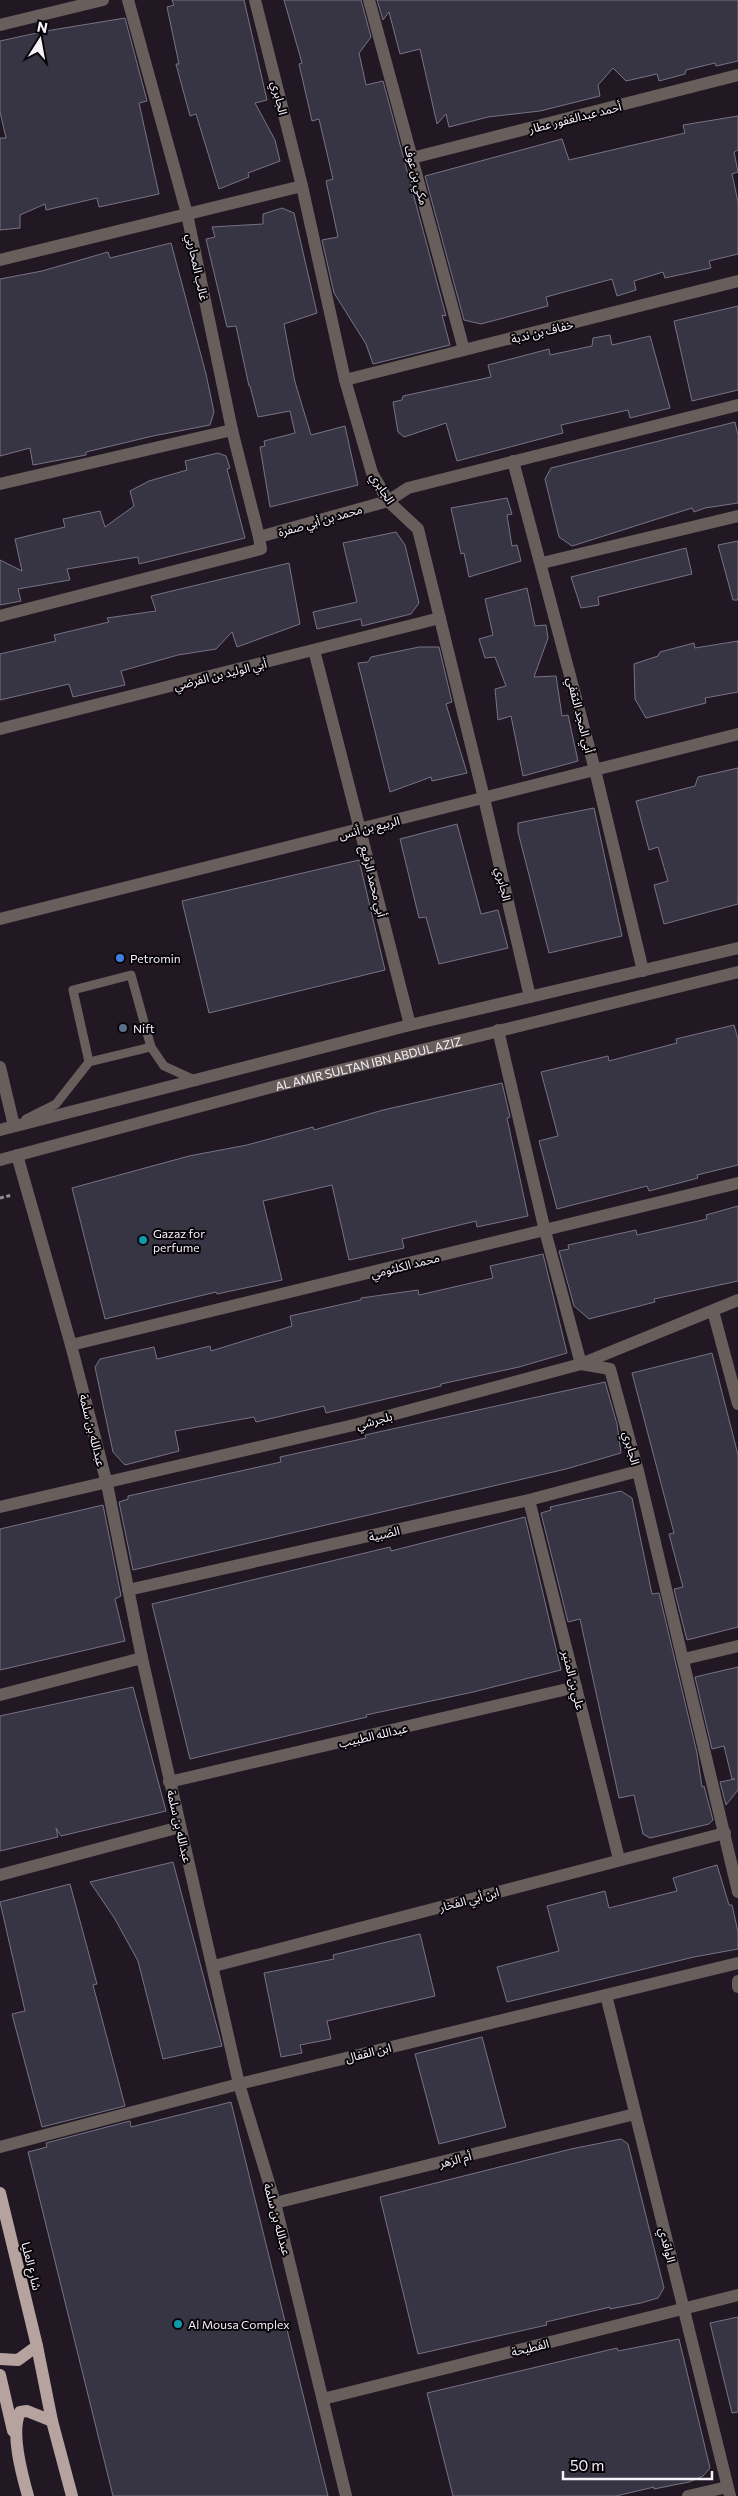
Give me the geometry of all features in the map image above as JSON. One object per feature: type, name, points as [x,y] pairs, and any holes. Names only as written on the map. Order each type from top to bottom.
[{"type":"main road","name":"شارع العليا","points":[[0,2193],[37,2346],[52,2421],[72,2496]]},
{"type":"main road","points":[[0,2358],[18,2360],[37,2346]]},
{"type":"main road","points":[[0,2375],[28,2496]]},
{"type":"main road","points":[[20,2467],[16,2420],[20,2412],[28,2411],[52,2421]]},
{"type":"street","points":[[0,25],[102,0]]},
{"type":"street","name":"غالب المحاربي","points":[[128,0],[187,214],[232,430],[259,537]]},
{"type":"street","name":"الجابري","points":[[255,0],[302,186],[345,380],[372,473],[388,501],[418,529],[484,798],[530,997]]},
{"type":"street","name":"مكي بن عوف","points":[[369,0],[464,350]]},
{"type":"street","name":"أحمد عبدالغفور عطار","points":[[412,158],[738,75]]},
{"type":"street","points":[[0,260],[302,186]]},
{"type":"street","name":"خفاف بن ندبة","points":[[345,380],[738,282]]},
{"type":"street","name":"محمد بن أبي صفرة","points":[[259,537],[388,501],[408,488],[738,405]]},
{"type":"street","points":[[0,484],[232,430]]},
{"type":"street","name":"أبي المجد الثقفي","points":[[513,461],[542,563],[595,770],[643,971]]},
{"type":"street","points":[[542,563],[738,516]]},
{"type":"street","points":[[0,616],[262,549],[259,537]]},
{"type":"street","name":"أبي الوليد بن الفرضي","points":[[0,729],[440,618]]},
{"type":"street","name":"أبي محمد الرفيع","points":[[314,650],[410,1025]]},
{"type":"street","name":"الربيع بن أنس","points":[[0,919],[738,734]]},
{"type":"street","name":"AL AMIR SULTAN IBN ABDUL AZIZ","points":[[0,1130],[198,1081],[410,1025],[738,948]]},
{"type":"street","name":"AL AMIR SULTAN IBN ABDUL AZIZ","points":[[0,1160],[276,1086],[738,972]]},
{"type":"street","points":[[498,1030],[544,1231],[580,1364]]},
{"type":"street","points":[[0,1067],[14,1126]]},
{"type":"street","name":"عبدالله بن سلمة","points":[[17,1155],[72,1345],[107,1484],[169,1782],[214,1966],[239,2084],[275,2203],[346,2496]]},
{"type":"street","name":"محمد الكلثومي","points":[[72,1345],[738,1183]]},
{"type":"street","name":"بلجرشي","points":[[0,1507],[107,1484],[358,1424],[580,1364],[738,1300]]},
{"type":"street","points":[[714,1311],[738,1404]]},
{"type":"street","name":"الجابري","points":[[580,1364],[610,1369],[638,1471],[738,1892]]},
{"type":"street","name":"الضبية","points":[[128,1590],[530,1500],[638,1471]]},
{"type":"street","name":"علي بن المنير","points":[[530,1500],[619,1859]]},
{"type":"street","points":[[684,1660],[738,1646]]},
{"type":"street","points":[[0,1695],[142,1658]]},
{"type":"street","name":"عبدالله الطبيب","points":[[169,1782],[576,1687]]},
{"type":"street","points":[[0,1875],[180,1827]]},
{"type":"street","name":"ابن أبي الفخار","points":[[214,1966],[619,1859],[725,1833]]},
{"type":"street","name":"ابن القفال","points":[[0,2147],[239,2084],[738,1963]]},
{"type":"street","points":[[738,1981],[738,1986]]},
{"type":"street","name":"الواقدي","points":[[606,1994],[729,2491]]},
{"type":"street","name":"أم الزهر","points":[[275,2203],[635,2114]]},
{"type":"street","name":"الفطيحة","points":[[323,2399],[738,2295]]},
{"type":"street","points":[[688,2496],[729,2491]]},
{"type":"lane","points":[[89,1062],[73,990],[131,975],[151,1048],[164,1066],[198,1081]]},
{"type":"lane","points":[[14,1126],[56,1104],[89,1062],[151,1048]]},
{"type":"building","points":[[172,0],[244,0],[267,100],[255,103],[275,140],[280,161],[248,173],[249,177],[219,189],[196,114],[190,116],[176,64],[179,64],[167,7],[174,5]]},
{"type":"building","points":[[284,0],[361,0],[371,37],[359,53],[366,85],[383,81],[446,316],[442,315],[450,345],[373,364],[366,344],[334,293],[322,240],[338,237],[326,181],[333,179],[319,119],[312,121],[299,64],[302,63]]},
{"type":"building","points":[[377,0],[738,0],[738,61],[716,66],[715,63],[686,70],[685,74],[659,81],[657,74],[626,81],[613,68],[598,85],[600,96],[540,111],[488,117],[449,127],[446,114],[437,124],[420,49],[400,54],[389,12],[383,20]]},
{"type":"building","points":[[125,18],[147,101],[139,103],[159,194],[99,207],[97,198],[46,210],[45,204],[20,215],[20,228],[0,230],[0,138],[6,138],[0,112],[0,41],[46,31]]},
{"type":"building","points":[[738,116],[738,150],[734,152],[738,172],[732,174],[738,202],[738,254],[709,261],[711,268],[665,278],[663,272],[634,281],[636,290],[617,296],[612,279],[546,297],[548,306],[481,324],[464,320],[425,176],[562,139],[569,160],[685,133],[683,125]]},
{"type":"building","points":[[282,208],[294,213],[317,313],[284,324],[295,382],[311,435],[345,426],[358,485],[270,507],[260,447],[265,446],[264,441],[295,433],[290,411],[258,417],[236,326],[227,327],[206,239],[215,237],[212,227],[263,224],[263,214]]},
{"type":"building","points":[[171,243],[206,374],[214,412],[210,425],[86,452],[86,455],[33,465],[30,448],[0,456],[0,279],[42,271],[108,252],[110,258]]},
{"type":"building","points":[[738,306],[738,390],[692,401],[674,321]]},
{"type":"building","points":[[610,335],[612,345],[650,336],[670,408],[630,418],[628,410],[561,425],[563,433],[457,461],[446,423],[404,437],[398,432],[393,402],[402,400],[403,396],[491,377],[488,365],[549,349],[550,355],[592,346],[593,338]]},
{"type":"building","points":[[735,422],[738,435],[738,503],[705,508],[694,512],[692,508],[572,546],[559,537],[545,479],[551,468]]},
{"type":"building","points":[[218,453],[226,456],[230,468],[227,469],[245,538],[139,564],[138,557],[67,569],[70,580],[18,589],[21,601],[0,605],[0,560],[22,571],[15,539],[65,527],[63,519],[100,511],[105,527],[134,506],[130,491],[149,481],[187,470],[185,461]]},
{"type":"building","points":[[507,498],[512,514],[507,515],[512,546],[517,545],[521,561],[469,577],[464,553],[461,554],[451,508]]},
{"type":"building","points":[[396,532],[405,545],[419,603],[411,614],[362,626],[361,619],[317,629],[313,612],[357,602],[343,543]]},
{"type":"building","points":[[738,541],[738,600],[733,600],[718,545]]},
{"type":"building","points":[[686,548],[692,574],[598,597],[599,605],[581,608],[571,577]]},
{"type":"building","points":[[289,563],[300,624],[237,647],[232,632],[216,649],[178,655],[121,671],[125,685],[73,697],[69,684],[0,700],[0,654],[56,641],[54,635],[109,622],[107,618],[156,611],[151,596]]},
{"type":"building","points":[[527,588],[535,626],[546,625],[548,638],[534,677],[556,676],[562,716],[568,715],[578,761],[523,776],[511,716],[498,720],[495,689],[506,686],[495,657],[485,658],[479,639],[493,635],[485,599]]},
{"type":"building","points":[[738,641],[738,692],[705,698],[706,703],[646,718],[635,699],[634,664],[658,656],[660,652],[694,643],[695,648]]},
{"type":"building","points":[[419,647],[439,647],[452,702],[446,704],[467,773],[432,781],[431,777],[390,792],[358,663],[368,662],[371,657]]},
{"type":"building","points":[[738,768],[738,904],[664,924],[654,885],[668,881],[658,847],[649,850],[636,801],[695,786],[698,777]]},
{"type":"building","points":[[594,808],[622,936],[549,953],[518,832],[518,823]]},
{"type":"building","points":[[457,824],[481,914],[498,910],[508,948],[439,964],[426,917],[419,918],[400,839]]},
{"type":"building","points":[[359,860],[385,970],[209,1013],[182,901]]},
{"type":"building","points":[[734,1025],[738,1039],[738,1165],[697,1175],[698,1178],[649,1191],[647,1186],[557,1209],[539,1141],[558,1136],[541,1072],[608,1056],[609,1061],[677,1043],[676,1039]]},
{"type":"building","points":[[502,1083],[510,1117],[507,1118],[528,1216],[477,1227],[476,1221],[402,1239],[404,1248],[349,1260],[332,1185],[263,1201],[282,1280],[217,1294],[216,1292],[105,1319],[72,1188],[189,1156],[247,1145],[313,1127],[314,1130],[383,1110]]},
{"type":"building","points":[[738,1206],[738,1281],[654,1299],[655,1302],[589,1319],[574,1306],[559,1251],[569,1249],[568,1245],[636,1230],[637,1235],[707,1219],[706,1215]]},
{"type":"building","points":[[543,1254],[567,1353],[519,1367],[441,1384],[441,1386],[326,1413],[324,1406],[256,1422],[254,1417],[175,1431],[179,1451],[125,1465],[113,1452],[95,1367],[100,1359],[154,1347],[157,1359],[210,1346],[211,1351],[292,1326],[290,1316],[361,1300],[361,1298],[418,1290],[419,1295],[493,1278],[490,1266]]},
{"type":"building","points":[[712,1353],[738,1455],[738,1627],[687,1640],[674,1589],[683,1587],[669,1534],[674,1533],[632,1373]]},
{"type":"building","points":[[605,1382],[617,1424],[621,1453],[566,1469],[133,1570],[119,1502],[128,1499],[128,1496],[281,1462],[280,1457],[366,1438],[365,1435]]},
{"type":"building","points":[[621,1491],[632,1498],[652,1594],[659,1593],[697,1753],[702,1787],[704,1786],[713,1820],[709,1824],[650,1838],[643,1834],[634,1795],[619,1798],[580,1619],[568,1622],[541,1513],[551,1510],[550,1507]]},
{"type":"building","points":[[103,1505],[121,1596],[115,1599],[125,1641],[0,1670],[0,1529]]},
{"type":"building","points":[[525,1517],[561,1670],[473,1692],[366,1715],[367,1717],[190,1759],[152,1604],[390,1547],[391,1551]]},
{"type":"building","points":[[738,1667],[738,1790],[726,1805],[720,1782],[735,1779],[732,1779],[724,1746],[712,1749],[695,1677]]},
{"type":"building","points":[[133,1687],[166,1811],[61,1836],[56,1828],[58,1837],[0,1851],[0,1716]]},
{"type":"building","points":[[173,1862],[222,2046],[163,2059],[138,1961],[115,1919],[90,1882]]},
{"type":"building","points":[[717,1865],[729,1905],[732,1905],[738,1932],[738,1949],[694,1957],[507,2002],[497,1967],[559,1951],[547,1906],[605,1891],[609,1908],[677,1891],[673,1878]]},
{"type":"building","points":[[70,1884],[97,1984],[93,1985],[125,2106],[42,2127],[12,2014],[25,2011],[0,1902]]},
{"type":"building","points":[[420,1934],[435,1996],[327,2021],[331,2039],[300,2045],[302,2053],[281,2057],[264,1973],[334,1959],[333,1955]]},
{"type":"building","points":[[482,2037],[506,2127],[439,2144],[415,2054]]},
{"type":"building","name":"Al Mousa Complex","points":[[231,2102],[328,2496],[113,2496],[28,2152],[47,2147],[46,2143],[130,2121],[131,2127]]},
{"type":"building","points":[[621,2139],[628,2144],[664,2288],[658,2298],[610,2309],[610,2307],[546,2322],[547,2325],[418,2354],[380,2197],[571,2149]]},
{"type":"building","points":[[738,2317],[738,2412],[732,2413],[710,2323]]},
{"type":"building","points":[[679,2339],[710,2468],[703,2476],[689,2482],[654,2489],[654,2487],[616,2496],[453,2496],[427,2393],[617,2348],[618,2351]]},
{"type":"place","name":"Petromin","points":[[120,958]]},
{"type":"place","name":"Nift","points":[[123,1028]]},
{"type":"place","name":"Gazaz for perfume","points":[[143,1240]]},
{"type":"place","name":"Al Mousa Complex","points":[[178,2324]]}]
